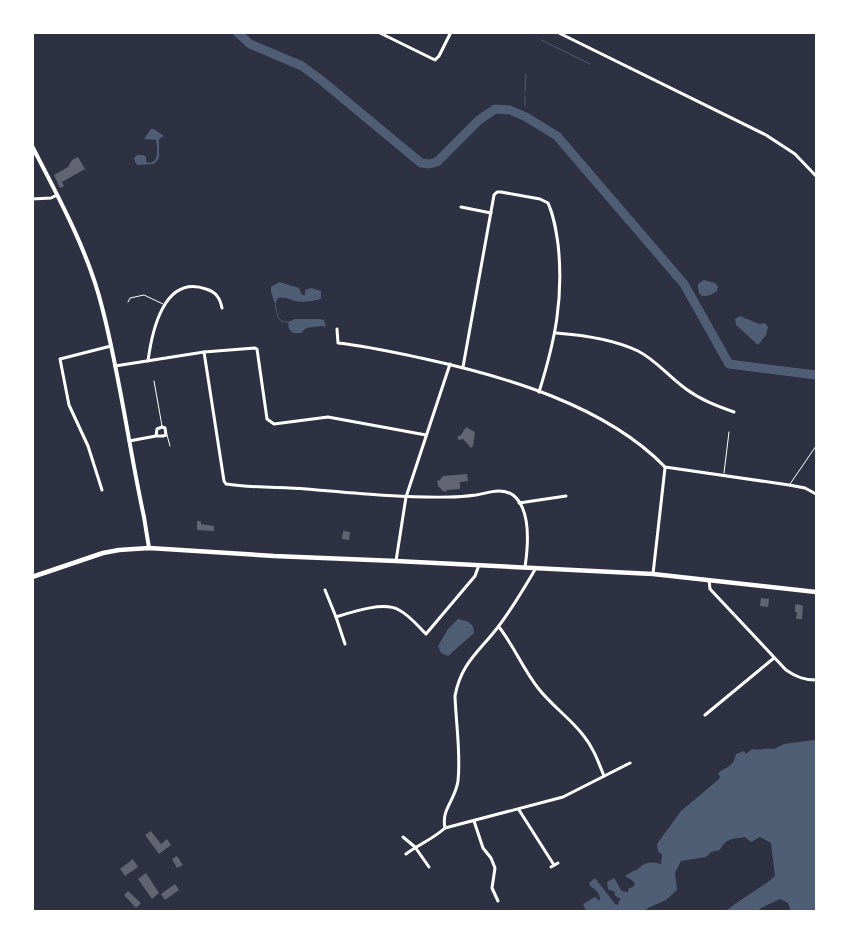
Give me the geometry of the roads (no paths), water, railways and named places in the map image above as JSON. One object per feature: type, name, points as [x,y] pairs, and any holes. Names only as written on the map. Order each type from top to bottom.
[{"type":"main road","points":[[32,577],[104,553],[125,549],[149,548],[652,574],[816,592]]},
{"type":"street","points":[[378,32],[434,60],[439,56],[451,32]]},
{"type":"street","points":[[557,32],[766,135],[795,154],[816,176]]},
{"type":"street","points":[[32,146],[57,195],[89,266],[102,307],[149,548]]},
{"type":"street","points":[[463,367],[494,195],[497,192],[540,199],[548,203],[556,231],[560,279],[556,333],[539,392]]},
{"type":"street","points":[[32,199],[51,198],[57,195]]},
{"type":"street","points":[[461,207],[491,213]]},
{"type":"street","points":[[148,360],[149,350],[164,304],[169,297],[182,288],[204,288],[217,295],[221,300],[222,308]]},
{"type":"street","points":[[337,329],[338,343],[361,345],[463,367],[539,392],[603,420],[632,438],[665,467],[806,488],[816,494]]},
{"type":"street","points":[[556,333],[598,339],[624,345],[638,351],[699,398],[734,412]]},
{"type":"street","points":[[102,490],[88,446],[68,405],[60,359],[111,346]]},
{"type":"street","points":[[115,366],[204,352],[254,348],[257,349],[267,419],[274,424],[328,417],[426,435]]},
{"type":"street","points":[[204,352],[226,484],[406,497],[454,497],[502,491],[513,495],[519,503],[527,525],[528,544],[525,567]]},
{"type":"street","points":[[396,560],[406,497],[450,364]]},
{"type":"street","points":[[129,441],[166,435],[165,428],[158,429],[156,436]]},
{"type":"street","points":[[652,574],[665,467]]},
{"type":"street","points":[[519,503],[566,496]]},
{"type":"street","points":[[336,617],[364,609],[391,607],[399,609],[426,634],[475,576],[480,565]]},
{"type":"street","points":[[445,828],[444,813],[454,796],[458,781],[455,696],[460,674],[468,662],[499,627],[537,568]]},
{"type":"street","points":[[709,580],[710,589],[786,670],[806,680],[816,680]]},
{"type":"street","points":[[325,590],[345,644]]},
{"type":"street","points":[[499,627],[537,686],[586,739],[596,756],[604,776]]},
{"type":"street","points":[[705,714],[774,658]]},
{"type":"street","points":[[406,854],[439,834],[445,828],[563,797],[630,763]]},
{"type":"street","points":[[519,810],[552,866],[558,863]]},
{"type":"street","points":[[474,821],[483,848],[496,868],[492,888],[498,901]]},
{"type":"street","points":[[403,837],[415,847],[428,867]]},
{"type":"lane","points":[[128,302],[130,298],[144,295],[164,304]]},
{"type":"lane","points":[[154,381],[162,427]]},
{"type":"lane","points":[[724,476],[729,432]]},
{"type":"lane","points":[[166,435],[170,446]]},
{"type":"lane","points":[[789,485],[816,446]]},
{"type":"water","points":[[151,129],[164,136],[159,139],[159,158],[154,164],[137,165],[134,158],[137,155],[144,155],[146,162],[150,163],[157,157],[156,140],[144,139]]},
{"type":"water","points":[[704,280],[715,283],[718,286],[717,291],[706,296],[701,295],[698,284]]},
{"type":"water","points":[[279,282],[299,288],[302,295],[305,295],[305,290],[311,288],[321,291],[321,299],[301,302],[278,298],[275,304],[271,287]]},
{"type":"water","points":[[740,316],[759,324],[765,323],[768,327],[766,335],[758,345],[736,325],[735,319]]},
{"type":"water","points":[[295,319],[324,320],[326,327],[306,328],[301,333],[293,333],[289,329],[288,322]]},
{"type":"water","points":[[458,619],[471,624],[474,633],[448,656],[441,653],[438,646],[448,629]]},
{"type":"water","points":[[816,741],[816,911],[791,911],[788,903],[780,899],[757,911],[726,911],[775,876],[771,843],[760,837],[751,842],[745,837],[727,841],[720,850],[711,852],[706,857],[681,861],[675,873],[677,890],[666,900],[645,911],[586,911],[583,904],[595,897],[600,901],[598,893],[589,883],[595,878],[615,904],[618,905],[621,899],[615,896],[615,892],[608,889],[607,882],[614,878],[621,890],[628,892],[629,888],[635,884],[625,876],[651,862],[661,864],[662,854],[658,852],[657,844],[681,811],[718,780],[720,777],[718,773],[731,764],[736,754],[744,751],[746,754],[752,749],[774,749],[784,744]]},
{"type":"waterway","points":[[237,32],[250,44],[302,66],[421,163],[437,162],[479,120],[495,109],[510,110],[526,117],[557,136],[684,284],[729,364],[816,375]]},
{"type":"waterway","points":[[541,40],[590,64]]},
{"type":"waterway","points":[[525,91],[526,74]]},
{"type":"waterway","points":[[525,96],[525,106]]},
{"type":"waterway","points":[[525,113],[526,117]]},
{"type":"waterway","points":[[275,304],[278,317],[282,322],[288,322]]}]
